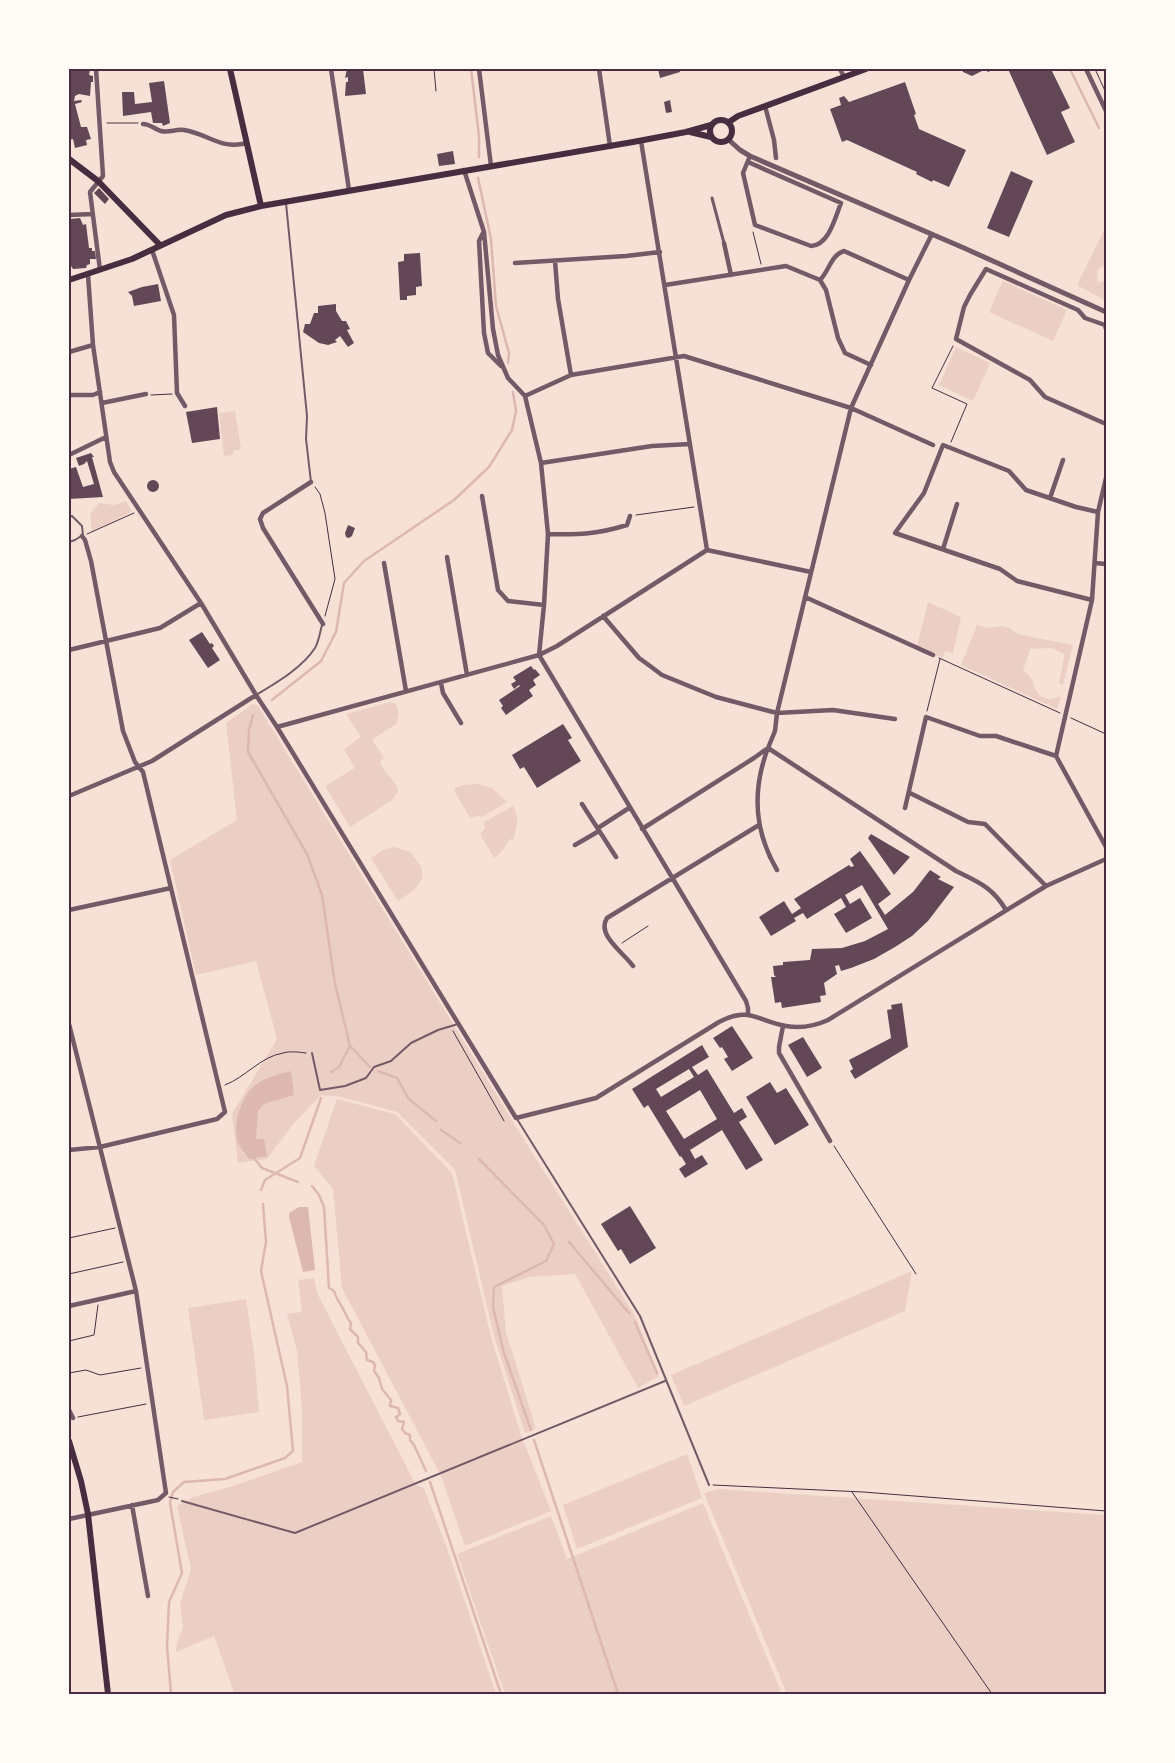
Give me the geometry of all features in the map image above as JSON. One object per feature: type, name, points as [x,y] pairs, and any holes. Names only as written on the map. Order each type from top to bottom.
[{"type":"main road","points":[[230,69],[261,206]]},
{"type":"main road","points":[[729,122],[738,116],[866,69]]},
{"type":"main road","points":[[69,280],[152,250],[226,215],[261,206],[641,141],[686,132],[711,125],[721,119],[729,122],[733,129],[729,140],[721,142],[711,137],[686,132]]},
{"type":"main road","points":[[711,125],[711,137]]},
{"type":"main road","points":[[69,159],[98,181],[160,245]]},
{"type":"main road","points":[[69,1441],[81,1481],[88,1514],[108,1694]]},
{"type":"street","points":[[96,69],[103,176],[90,192],[100,270]]},
{"type":"street","points":[[331,69],[349,190]]},
{"type":"street","points":[[479,69],[492,166]]},
{"type":"street","points":[[599,69],[610,146]]},
{"type":"street","points":[[840,69],[844,77]]},
{"type":"street","points":[[1086,69],[1106,111]]},
{"type":"street","points":[[765,106],[774,140],[776,158]]},
{"type":"street","points":[[143,124],[147,124],[162,132],[182,130],[197,133],[224,145],[232,146],[247,143]]},
{"type":"street","points":[[729,140],[750,156],[932,234],[1106,312]]},
{"type":"street","points":[[641,141],[707,550]]},
{"type":"street","points":[[750,156],[743,173],[755,225],[811,246],[818,246],[824,242],[844,196]]},
{"type":"street","points":[[748,162],[842,203]]},
{"type":"street","points":[[464,170],[484,232],[493,329],[498,355],[508,378],[525,396],[541,463],[548,534],[539,655],[746,1001],[748,1014]]},
{"type":"street","points":[[712,198],[731,275]]},
{"type":"street","points":[[69,215],[93,214]]},
{"type":"street","points":[[484,232],[479,242],[484,333],[488,353],[502,366]]},
{"type":"street","points":[[777,870],[767,853],[759,825],[758,789],[761,768],[775,731],[777,713],[810,572],[851,408],[932,234]]},
{"type":"street","points":[[152,250],[174,315],[177,393],[185,406]]},
{"type":"street","points":[[820,280],[825,275],[835,256],[839,252],[844,251],[909,280]]},
{"type":"street","points":[[515,263],[660,252]]},
{"type":"street","points":[[554,261],[558,299],[571,375]]},
{"type":"street","points":[[665,285],[786,266],[820,280],[826,290],[838,338],[845,353],[871,365]]},
{"type":"street","points":[[1106,329],[1105,325],[1085,318],[1078,310],[986,270],[964,307],[956,339],[1030,380],[1045,397],[1106,424]]},
{"type":"street","points":[[88,274],[93,345],[110,462],[114,472],[201,603],[516,1118],[596,1098],[719,1022],[734,1015],[748,1014],[783,1026],[803,1028],[828,1020],[1046,886],[1106,859]]},
{"type":"street","points":[[69,352],[93,345]]},
{"type":"street","points":[[525,396],[571,375],[684,356],[851,408],[933,445]]},
{"type":"street","points":[[69,395],[93,395],[100,392]]},
{"type":"street","points":[[102,403],[146,394]]},
{"type":"street","points":[[69,455],[106,436]]},
{"type":"street","points":[[541,463],[652,446],[690,444]]},
{"type":"street","points":[[1092,600],[1017,581],[1000,570],[895,533],[924,493],[943,445],[1009,471],[1026,490],[1076,507],[1098,512]]},
{"type":"street","points":[[1050,498],[1063,460]]},
{"type":"street","points":[[1106,478],[1098,512],[1092,600],[1056,756],[1106,848]]},
{"type":"street","points":[[311,482],[263,513],[260,519],[263,528],[323,624]]},
{"type":"street","points":[[482,496],[498,590],[508,601],[544,605]]},
{"type":"street","points":[[943,549],[957,504]]},
{"type":"street","points":[[548,534],[580,535],[605,532],[627,525],[630,516]]},
{"type":"street","points":[[69,1150],[100,1147],[217,1119],[225,1112],[152,808],[142,772],[135,762],[123,731],[91,561],[82,536]]},
{"type":"street","points":[[277,727],[539,655],[557,646],[707,550],[810,572]]},
{"type":"street","points":[[447,557],[467,675]]},
{"type":"street","points":[[384,563],[406,691]]},
{"type":"street","points":[[1095,563],[1106,564]]},
{"type":"street","points":[[805,597],[933,655]]},
{"type":"street","points":[[69,650],[160,628],[201,603]]},
{"type":"street","points":[[603,616],[639,658],[662,675],[716,697],[777,713],[833,710],[895,718]]},
{"type":"street","points":[[441,682],[443,692],[460,723]]},
{"type":"street","points":[[69,796],[139,768],[164,755],[256,695]]},
{"type":"street","points":[[905,808],[926,717],[980,736],[996,736],[1056,756]]},
{"type":"street","points":[[642,829],[768,748]]},
{"type":"street","points":[[768,748],[948,866],[988,887],[1006,910]]},
{"type":"street","points":[[910,793],[968,822],[985,824],[1046,886]]},
{"type":"street","points":[[582,804],[616,857]]},
{"type":"street","points":[[576,845],[629,808]]},
{"type":"street","points":[[633,966],[616,949],[604,928],[607,918],[759,825]]},
{"type":"street","points":[[69,910],[170,888]]},
{"type":"street","points":[[69,1024],[136,1291],[166,1493],[158,1500],[69,1519]]},
{"type":"street","points":[[783,1026],[779,1047],[780,1053],[830,1141]]},
{"type":"street","points":[[69,1306],[136,1291]]},
{"type":"street","points":[[69,1410],[73,1418]]},
{"type":"street","points":[[132,1505],[148,1596]]},
{"type":"lane","points":[[286,201],[307,416],[306,439],[311,482]]},
{"type":"lane","points":[[69,517],[72,516],[82,526],[82,536],[69,542]]},
{"type":"lane","points":[[256,695],[306,659],[316,646],[323,624]]},
{"type":"lane","points":[[312,1053],[320,1090],[345,1086],[366,1078],[374,1067],[391,1061],[411,1043],[438,1030],[459,1024]]},
{"type":"lane","points":[[516,1118],[640,1316],[709,1485]]},
{"type":"lane","points":[[182,1501],[295,1533],[665,1381]]},
{"type":"path","points":[[434,69],[436,91]]},
{"type":"path","points":[[1095,69],[1106,94]]},
{"type":"path","points":[[100,123],[143,124]]},
{"type":"path","points":[[754,232],[762,270]]},
{"type":"path","points":[[949,447],[967,404],[932,388],[951,348]]},
{"type":"path","points":[[155,396],[165,395]]},
{"type":"path","points":[[311,482],[320,494],[325,513],[335,579],[323,624]]},
{"type":"path","points":[[630,516],[700,506]]},
{"type":"path","points":[[82,536],[139,510]]},
{"type":"path","points":[[933,655],[1106,734]]},
{"type":"path","points":[[926,717],[940,658]]},
{"type":"path","points":[[616,949],[622,942],[648,926]]},
{"type":"path","points":[[450,1026],[504,1121]]},
{"type":"path","points":[[219,1087],[235,1081],[268,1058],[281,1053],[312,1053]]},
{"type":"path","points":[[830,1141],[916,1274]]},
{"type":"path","points":[[69,1238],[120,1227]]},
{"type":"path","points":[[69,1274],[129,1261]]},
{"type":"path","points":[[69,1341],[94,1336],[98,1300]]},
{"type":"path","points":[[69,1373],[86,1370],[100,1375],[147,1367]]},
{"type":"path","points":[[73,1418],[152,1403]]},
{"type":"path","points":[[709,1485],[851,1492],[1106,1511]]},
{"type":"path","points":[[851,1492],[992,1694]]},
{"type":"path","points":[[170,1497],[182,1501]]},
{"type":"shaded area","points":[[1106,226],[1106,265],[1097,270],[1098,283],[1106,280],[1106,301],[1077,285]]},
{"type":"shaded area","points":[[1003,281],[1067,310],[1053,341],[989,312]]},
{"type":"shaded area","points":[[956,347],[990,363],[973,401],[939,385]]},
{"type":"shaded area","points":[[235,411],[241,449],[233,451],[233,455],[224,456],[219,413]]},
{"type":"shaded area","points":[[126,501],[132,512],[92,531],[90,514],[99,503],[114,505]]},
{"type":"shaded area","points":[[928,602],[961,617],[953,653],[945,651],[943,658],[917,646]]},
{"type":"shaded area","points":[[977,625],[989,628],[1002,626],[1022,635],[1073,645],[1063,685],[1059,683],[1064,654],[1051,648],[1030,649],[1023,671],[1031,677],[1039,695],[1043,698],[1061,697],[1057,709],[961,665]]},
{"type":"shaded area","points":[[390,702],[396,704],[398,709],[396,724],[372,740],[384,758],[380,762],[382,766],[395,784],[398,792],[392,800],[350,827],[325,786],[355,768],[344,749],[361,737],[346,714]]},
{"type":"shaded area","points":[[253,704],[258,706],[520,1133],[634,1314],[659,1376],[638,1388],[575,1274],[530,1277],[502,1286],[506,1332],[536,1429],[525,1433],[494,1336],[455,1170],[397,1112],[341,1097],[321,1095],[294,1123],[267,1159],[238,1163],[232,1114],[277,1039],[256,961],[196,975],[170,860],[237,820],[226,723]]},
{"type":"shaded area","points":[[478,784],[492,788],[507,802],[482,817],[470,818],[454,790],[463,785]]},
{"type":"shaded area","points":[[513,806],[517,827],[513,840],[510,839],[502,851],[494,858],[480,834],[485,828],[484,822]]},
{"type":"shaded area","points":[[394,847],[410,852],[422,870],[422,877],[418,886],[398,901],[371,858],[383,850]]},
{"type":"shaded area","points":[[291,1071],[294,1095],[264,1104],[258,1111],[256,1139],[264,1139],[267,1156],[249,1159],[239,1145],[236,1135],[239,1110],[247,1094],[258,1083],[269,1077]]},
{"type":"shaded area","points":[[337,1099],[395,1114],[452,1173],[491,1337],[521,1435],[551,1511],[465,1546],[441,1476],[342,1288],[333,1189],[314,1166]]},
{"type":"shaded area","points":[[299,1207],[308,1207],[315,1270],[303,1272],[289,1217],[289,1213]]},
{"type":"shaded area","points":[[912,1271],[905,1311],[684,1406],[671,1375]]},
{"type":"shaded area","points":[[314,1278],[317,1293],[416,1485],[424,1488],[448,1551],[496,1694],[228,1694],[234,1692],[214,1636],[176,1652],[177,1642],[183,1628],[180,1603],[191,1569],[177,1506],[193,1497],[233,1486],[302,1462],[302,1408],[297,1351],[287,1314],[302,1312],[298,1280]]},
{"type":"shaded area","points":[[246,1299],[254,1352],[259,1412],[204,1420],[188,1308]]},
{"type":"shaded area","points":[[687,1454],[702,1498],[577,1549],[563,1505]]},
{"type":"shaded area","points":[[718,1489],[1106,1515],[1106,1694],[787,1694],[704,1493]]},
{"type":"shaded area","points":[[703,1503],[782,1694],[505,1694],[457,1554],[551,1516],[567,1559]]},
{"type":"building","points":[[69,69],[90,69],[89,75],[93,76],[90,96],[79,94],[75,96],[74,101],[81,100],[82,102],[75,104],[81,127],[87,127],[91,139],[86,140],[87,145],[75,148],[73,139],[69,140]]},
{"type":"building","points":[[347,69],[363,69],[366,94],[345,96],[346,82],[348,82],[348,77],[345,78]]},
{"type":"building","points":[[658,69],[679,69],[680,72],[660,78]]},
{"type":"building","points":[[962,69],[991,69],[989,72],[984,70],[972,76],[963,72]]},
{"type":"building","points":[[1008,69],[1051,69],[1070,108],[1061,112],[1075,142],[1047,155]]},
{"type":"building","points":[[164,81],[170,123],[163,126],[162,123],[153,123],[151,112],[123,116],[122,92],[134,92],[135,104],[152,102],[149,83]]},
{"type":"building","points":[[905,82],[919,129],[966,150],[949,187],[933,180],[932,182],[916,174],[917,172],[847,140],[842,142],[830,109],[841,105],[839,98],[844,96],[849,102]]},
{"type":"building","points":[[670,100],[672,112],[666,113],[664,102]]},
{"type":"building","points":[[453,151],[455,164],[439,166],[437,154]]},
{"type":"building","points":[[1011,171],[1033,181],[1009,237],[987,228]]},
{"type":"building","points":[[99,188],[109,199],[105,204],[94,193]]},
{"type":"building","points":[[80,218],[83,225],[86,224],[89,248],[95,251],[96,259],[90,259],[90,264],[86,268],[73,269],[69,266],[69,223],[70,219]]},
{"type":"building","points":[[420,253],[422,286],[416,287],[416,295],[407,296],[407,300],[400,300],[398,262],[404,261],[404,254]]},
{"type":"building","points":[[158,284],[161,301],[134,306],[132,296],[128,292]]},
{"type":"building","points":[[336,304],[336,311],[342,321],[346,321],[350,329],[347,330],[354,343],[348,347],[340,336],[335,340],[337,342],[328,345],[319,343],[303,332],[305,324],[310,324],[314,313],[318,313],[318,306]]},
{"type":"building","points":[[217,407],[220,439],[192,443],[186,412]]},
{"type":"building","points":[[91,453],[94,457],[92,457],[103,497],[69,499],[69,469],[76,467],[83,487],[94,484],[87,461],[79,466],[76,458]]},
{"type":"building","points":[[151,480],[155,480],[159,486],[155,492],[151,492],[147,488],[147,484]]},
{"type":"building","points":[[348,525],[355,528],[352,536],[349,538],[346,537],[345,533]]},
{"type":"building","points":[[202,632],[210,644],[212,643],[214,646],[212,648],[220,660],[208,668],[189,640]]},
{"type":"building","points":[[531,666],[540,675],[533,680],[536,685],[529,690],[533,696],[506,715],[501,708],[503,706],[499,700],[520,686],[514,689],[511,684],[516,681],[513,677]]},
{"type":"building","points":[[563,724],[572,738],[568,740],[581,761],[537,788],[524,767],[520,769],[512,755]]},
{"type":"building","points":[[871,834],[910,857],[894,875],[868,838]]},
{"type":"building","points":[[860,851],[891,894],[878,904],[885,915],[913,892],[930,870],[941,877],[938,879],[954,887],[928,921],[912,936],[874,959],[851,968],[841,971],[839,965],[835,966],[837,974],[824,983],[826,995],[820,996],[821,1002],[782,1008],[781,1002],[775,1003],[771,977],[776,977],[773,966],[783,965],[783,962],[810,960],[812,949],[842,948],[865,941],[888,929],[862,885],[845,895],[850,904],[860,898],[872,918],[846,933],[834,914],[846,907],[841,898],[807,919],[803,913],[794,918],[796,921],[771,936],[759,917],[784,901],[792,914],[801,908],[794,899],[849,865],[851,867],[854,866],[850,859]]},
{"type":"building","points":[[902,1003],[908,1047],[855,1079],[850,1071],[853,1069],[849,1060],[891,1038],[887,1010],[892,1009],[891,1005]]},
{"type":"building","points":[[732,1026],[753,1058],[732,1071],[724,1059],[728,1057],[713,1038]]},
{"type":"building","points":[[803,1037],[822,1068],[807,1077],[788,1045]]},
{"type":"building","points":[[702,1045],[709,1057],[692,1067],[698,1075],[707,1069],[734,1113],[742,1108],[747,1117],[739,1122],[763,1160],[746,1170],[722,1130],[690,1150],[695,1159],[702,1155],[708,1164],[685,1178],[679,1169],[686,1164],[648,1105],[644,1108],[632,1089]],"holes":[[[689,1069],[694,1077],[661,1097],[656,1089]],[[700,1090],[717,1119],[684,1139],[666,1111]]]},
{"type":"building","points":[[770,1082],[777,1093],[786,1088],[809,1125],[775,1145],[746,1097]]},
{"type":"building","points":[[630,1206],[656,1248],[630,1264],[621,1249],[618,1251],[601,1224]]},
{"type":"waterway","points":[[471,69],[479,136],[479,157]]},
{"type":"waterway","points":[[1070,69],[1099,128]]},
{"type":"waterway","points":[[478,178],[491,239],[496,306],[509,353],[508,363]]},
{"type":"waterway","points":[[272,700],[321,661],[336,632],[344,583],[364,561],[454,500],[489,467],[512,430],[516,411],[513,392]]},
{"type":"waterway","points":[[253,715],[249,730],[248,752],[307,854],[322,895],[335,984],[350,1046],[339,1067],[331,1072]]},
{"type":"waterway","points":[[350,1046],[370,1067]]},
{"type":"waterway","points":[[378,1071],[397,1078],[408,1098],[436,1121]]},
{"type":"waterway","points":[[261,1190],[265,1180],[300,1158],[321,1098]]},
{"type":"waterway","points":[[441,1130],[460,1143]]},
{"type":"waterway","points":[[254,1158],[262,1168],[298,1182]]},
{"type":"waterway","points":[[479,1159],[544,1225],[554,1244],[546,1261],[494,1287],[493,1307],[504,1353],[531,1430]]},
{"type":"waterway","points":[[312,1186],[319,1195],[324,1207],[329,1288],[334,1291],[351,1323],[350,1329],[358,1337],[358,1343],[366,1352],[367,1360],[375,1365],[374,1371],[379,1378],[382,1389],[391,1400],[390,1406],[398,1408],[400,1414],[396,1417],[398,1421],[404,1422],[402,1429],[410,1435],[410,1440],[426,1471]]},
{"type":"waterway","points":[[171,1694],[167,1646],[169,1602],[182,1573],[170,1503],[173,1492],[184,1482],[225,1479],[285,1458],[293,1451],[287,1386],[261,1271],[266,1242],[263,1204]]},
{"type":"waterway","points":[[569,1242],[629,1313]]},
{"type":"waterway","points":[[635,1322],[657,1373]]},
{"type":"waterway","points":[[534,1440],[618,1694]]},
{"type":"waterway","points":[[430,1482],[501,1694]]}]
